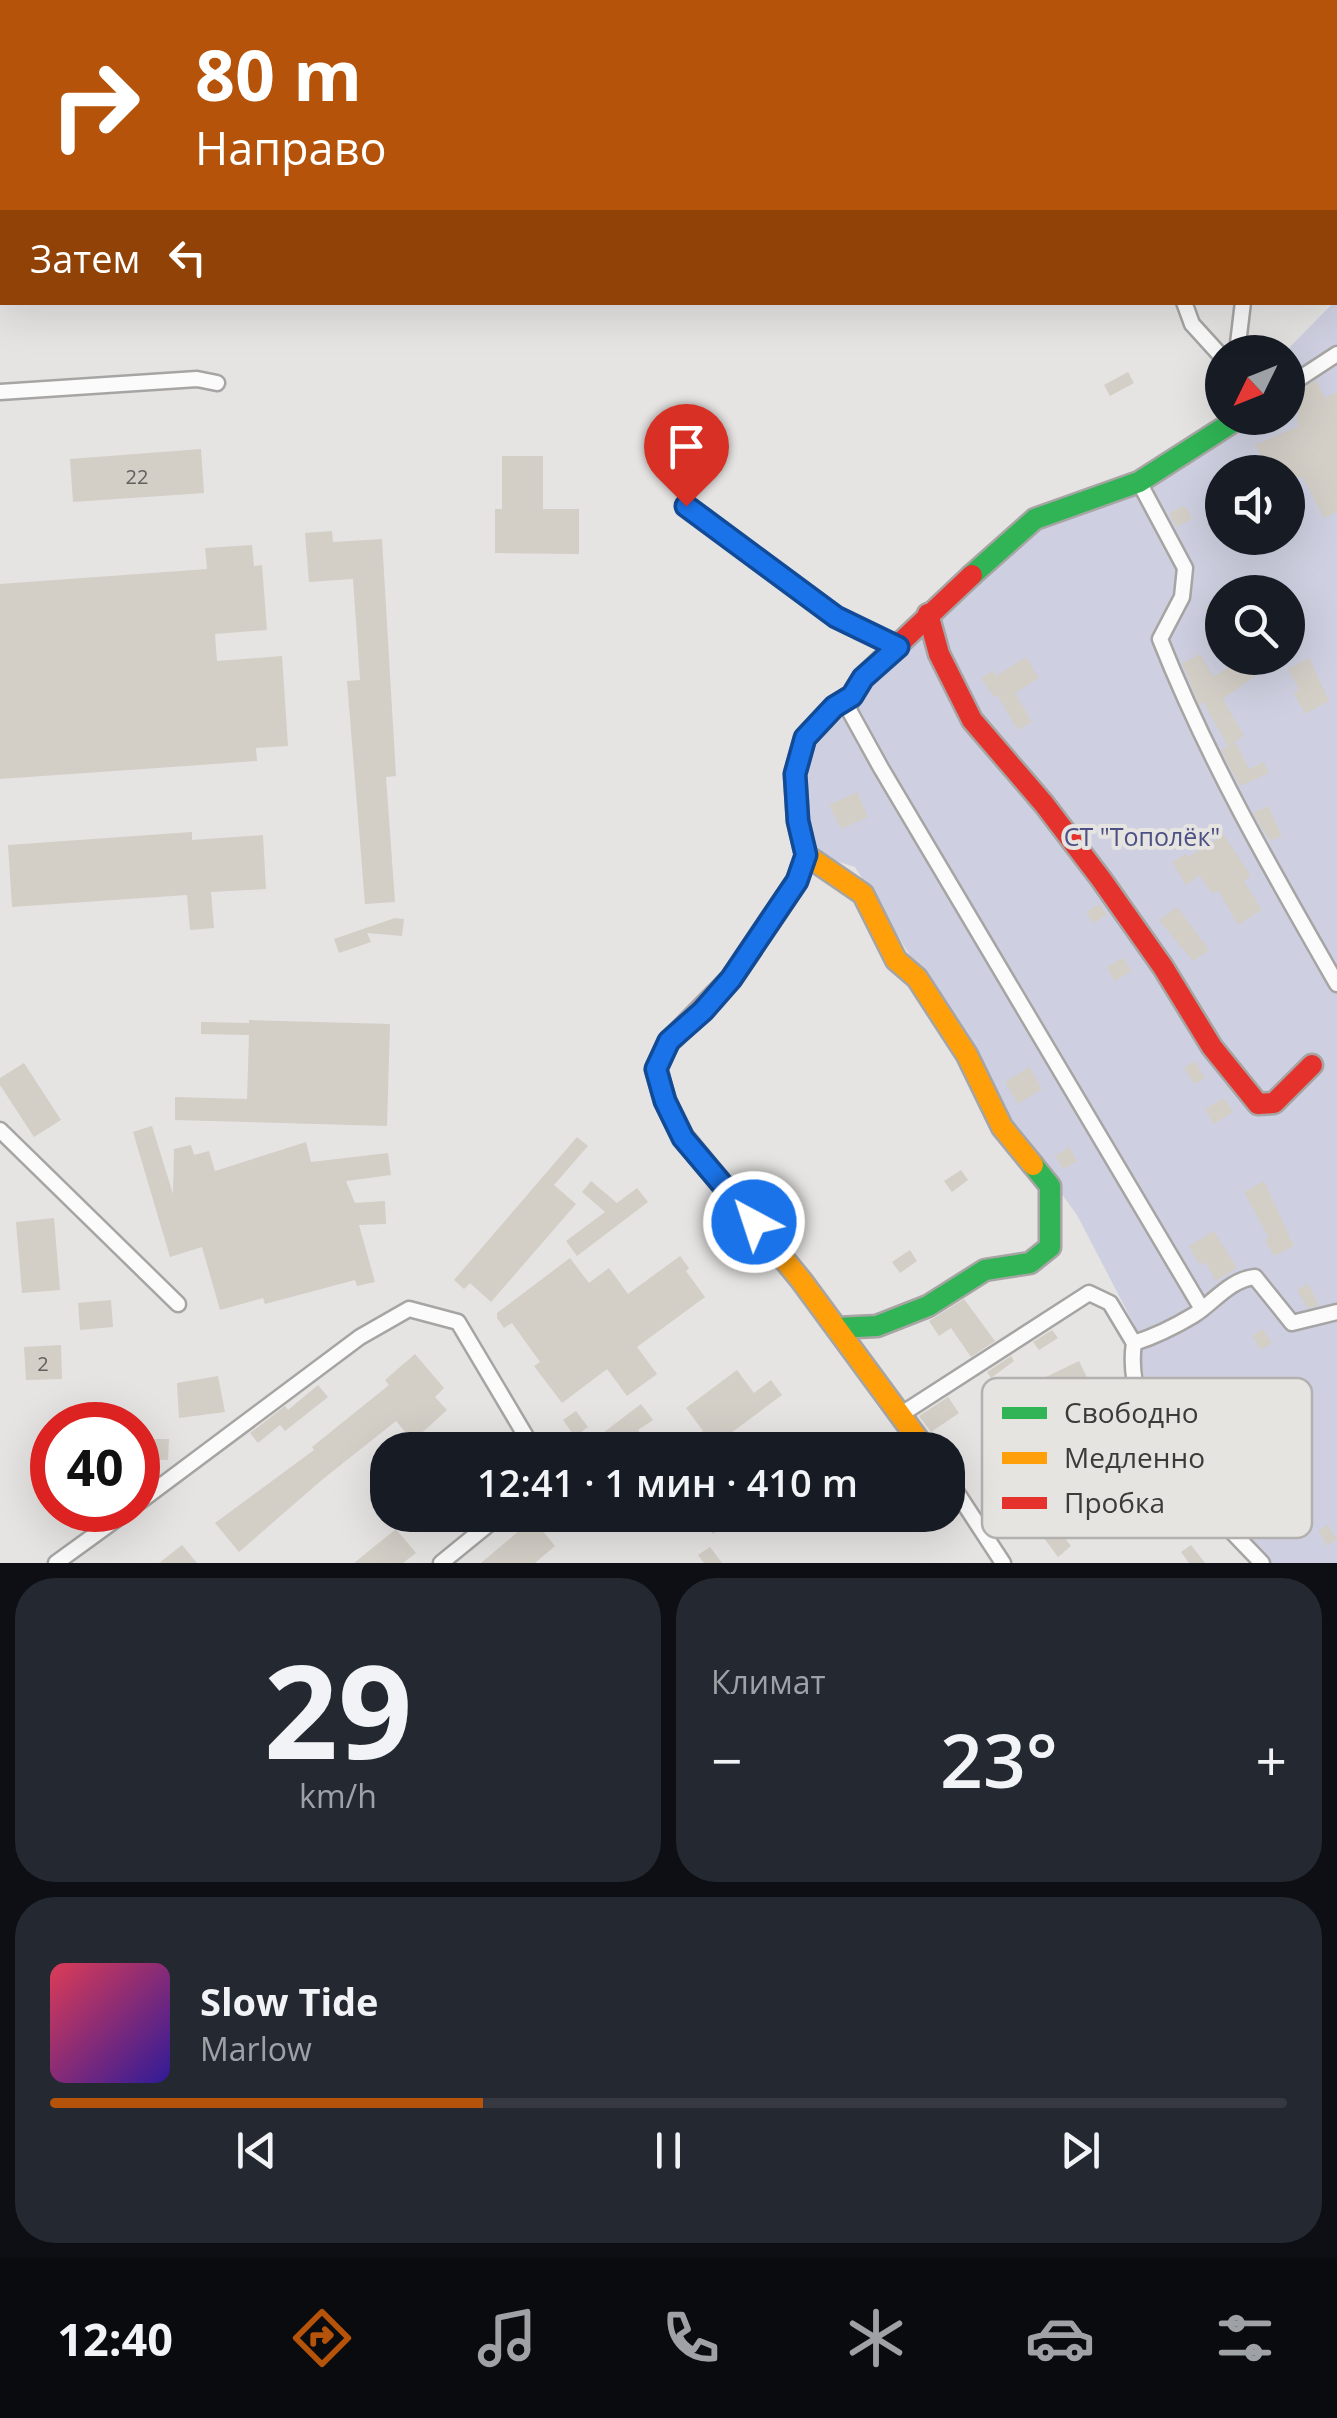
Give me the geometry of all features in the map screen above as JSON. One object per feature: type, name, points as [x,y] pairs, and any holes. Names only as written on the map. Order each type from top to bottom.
[{"type":"street","points":[[1185,305],[1192,324],[1205,338]]},
{"type":"street","points":[[1239,335],[1243,305]]},
{"type":"street","points":[[1305,375],[1337,354]]},
{"type":"street","points":[[0,392],[197,378],[217,384]]},
{"type":"street","points":[[1202,1309],[849,710],[863,678],[1035,519],[1139,482],[1212,435]]},
{"type":"street","points":[[1139,482],[1185,568],[1182,597],[1160,639],[1188,709],[1244,821],[1337,984]]},
{"type":"street","points":[[686,506],[836,617],[898,647]]},
{"type":"street","points":[[928,614],[939,654],[972,720],[1102,878],[1212,1046],[1258,1104],[1274,1103],[1312,1065]]},
{"type":"street","points":[[852,696],[834,707],[805,738],[795,774],[798,821],[806,855],[797,881],[773,920],[712,1000],[669,1041],[656,1069],[665,1101],[683,1138],[801,1280],[913,1432]]},
{"type":"street","points":[[806,855],[863,894],[896,960],[917,978],[967,1055],[1002,1128],[1050,1186],[1050,1247],[1030,1264],[985,1270],[928,1306],[877,1326],[837,1328]]},
{"type":"street","points":[[0,1130],[178,1304]]},
{"type":"street","points":[[1134,1343],[1160,1335],[1242,1278],[1256,1276],[1292,1323],[1337,1312]]},
{"type":"street","points":[[900,1415],[1089,1293],[1110,1302],[1134,1343],[1131,1366],[1134,1378]]},
{"type":"street","points":[[160,1487],[360,1337],[409,1309],[458,1322],[523,1432]]},
{"type":"street","points":[[965,1506],[982,1531]]},
{"type":"street","points":[[56,1563],[99,1532]]},
{"type":"street","points":[[441,1563],[479,1532]]},
{"type":"street","points":[[986,1538],[1003,1563]]},
{"type":"street","points":[[1239,1538],[1262,1563]]},
{"type":"green space","name":"СТ \"Тополёк\"","points":[[1331,305],[1337,305],[1337,1563],[1271,1563],[1248,1538],[1312,1538],[1312,1378],[1146,1378],[1141,1338],[1077,1215],[1007,1119],[855,867],[826,858],[811,843],[802,786],[811,745],[872,676],[1052,514],[1130,493],[1205,433],[1305,435],[1305,335],[1302,335]]},
{"type":"building","points":[[1128,372],[1134,383],[1110,396],[1104,385]]},
{"type":"building","points":[[1316,380],[1325,398],[1337,392],[1337,512],[1324,518],[1305,482],[1305,455],[1260,455],[1255,445],[1278,435],[1305,435],[1305,387]]},
{"type":"building","points":[[201,449],[204,493],[73,502],[70,459]]},
{"type":"building","points":[[502,456],[543,456],[543,509],[579,509],[579,554],[495,553],[495,509],[502,509]]},
{"type":"building","points":[[1186,507],[1192,519],[1176,527],[1169,513]]},
{"type":"building","points":[[332,531],[333,542],[382,539],[396,776],[386,777],[395,902],[365,904],[347,681],[360,680],[353,579],[309,582],[305,533]]},
{"type":"building","points":[[252,545],[254,566],[262,565],[267,630],[215,634],[217,661],[282,656],[288,746],[256,748],[257,761],[0,779],[0,584],[207,569],[205,548]]},
{"type":"building","points":[[1200,654],[1205,675],[1254,675],[1223,699],[1244,736],[1229,746],[1236,743],[1249,769],[1264,762],[1269,773],[1240,786],[1221,750],[1228,746],[1203,702],[1199,704],[1182,663]]},
{"type":"building","points":[[1026,657],[1039,678],[1015,693],[1032,722],[1018,730],[997,695],[994,697],[981,678],[993,671],[996,676]]},
{"type":"building","points":[[1309,658],[1329,701],[1305,714],[1294,693],[1299,689],[1291,675],[1305,675],[1305,660]]},
{"type":"building","points":[[857,792],[868,817],[841,829],[829,805]]},
{"type":"building","points":[[1268,806],[1282,836],[1270,841],[1253,813]]},
{"type":"building","points":[[192,832],[192,840],[263,835],[266,889],[211,892],[214,928],[190,930],[187,895],[12,907],[8,845]]},
{"type":"building","points":[[1224,835],[1251,876],[1244,881],[1262,910],[1238,925],[1218,890],[1212,894],[1200,875],[1186,885],[1172,862]]},
{"type":"building","points":[[1100,904],[1107,915],[1093,923],[1086,912]]},
{"type":"building","points":[[1177,907],[1209,950],[1193,961],[1159,920]]},
{"type":"building","points":[[395,918],[404,919],[402,936],[367,933],[371,942],[339,953],[334,939]]},
{"type":"building","points":[[1123,958],[1131,971],[1115,981],[1107,967]]},
{"type":"building","points":[[201,1022],[390,1024],[387,1126],[175,1120],[175,1097],[247,1099],[249,1035],[201,1034]]},
{"type":"building","points":[[1195,1061],[1205,1078],[1194,1084],[1184,1068]]},
{"type":"building","points":[[24,1063],[61,1120],[34,1137],[0,1085],[0,1078]]},
{"type":"building","points":[[1029,1067],[1042,1089],[1018,1104],[1005,1082]]},
{"type":"building","points":[[1224,1098],[1233,1112],[1214,1124],[1205,1109]]},
{"type":"building","points":[[152,1126],[173,1194],[174,1149],[191,1145],[194,1155],[209,1151],[215,1171],[306,1142],[311,1162],[388,1153],[391,1175],[346,1181],[355,1203],[385,1201],[386,1224],[359,1225],[375,1282],[357,1286],[355,1280],[265,1304],[263,1298],[220,1310],[202,1247],[170,1257],[133,1132]]},
{"type":"building","points":[[577,1137],[588,1146],[554,1185],[576,1204],[491,1302],[470,1283],[464,1289],[454,1280]]},
{"type":"building","points":[[1069,1147],[1077,1161],[1063,1169],[1055,1156]]},
{"type":"building","points":[[961,1170],[968,1180],[952,1192],[944,1181]]},
{"type":"building","points":[[591,1181],[617,1203],[637,1188],[648,1202],[577,1256],[566,1241],[605,1212],[582,1192]]},
{"type":"building","points":[[1264,1181],[1294,1246],[1274,1256],[1265,1240],[1269,1238],[1244,1192]]},
{"type":"building","points":[[54,1218],[60,1290],[22,1293],[16,1222]]},
{"type":"building","points":[[1214,1231],[1237,1268],[1216,1281],[1189,1246]]},
{"type":"building","points":[[910,1250],[917,1261],[900,1273],[892,1262]]},
{"type":"building","points":[[680,1256],[705,1297],[637,1347],[657,1374],[627,1396],[607,1369],[562,1403],[534,1366],[540,1362],[512,1323],[504,1328],[497,1318],[497,1313],[570,1258],[589,1283],[609,1268],[628,1294]]},
{"type":"building","points":[[1308,1284],[1319,1306],[1307,1308],[1297,1290]]},
{"type":"building","points":[[964,1299],[995,1341],[971,1357],[951,1328],[939,1336],[929,1321]]},
{"type":"building","points":[[111,1300],[113,1327],[80,1330],[78,1303]]},
{"type":"building","points":[[1263,1329],[1272,1343],[1261,1350],[1252,1336]]},
{"type":"building","points":[[1052,1330],[1058,1338],[1039,1350],[1033,1342]]},
{"type":"building","points":[[61,1345],[62,1379],[26,1380],[24,1347]]},
{"type":"building","points":[[415,1354],[444,1388],[435,1397],[447,1410],[423,1432],[405,1432],[396,1421],[382,1432],[370,1432],[370,1442],[239,1552],[215,1523],[314,1450],[312,1447],[389,1385],[385,1380]]},
{"type":"building","points":[[1011,1356],[1014,1361],[991,1378],[987,1372]]},
{"type":"building","points":[[1079,1361],[1087,1378],[1044,1378]]},
{"type":"building","points":[[737,1370],[754,1393],[771,1380],[782,1395],[732,1432],[702,1432],[686,1408]]},
{"type":"building","points":[[218,1376],[225,1412],[179,1418],[177,1383]]},
{"type":"building","points":[[318,1385],[328,1397],[285,1431],[280,1425],[258,1443],[250,1433],[285,1406],[288,1410]]},
{"type":"building","points":[[948,1397],[959,1413],[931,1432],[919,1416]]},
{"type":"building","points":[[641,1404],[653,1420],[640,1432],[604,1432]]},
{"type":"building","points":[[576,1411],[588,1427],[571,1432],[563,1420]]},
{"type":"building","points":[[160,1439],[169,1439],[168,1460],[160,1460]]},
{"type":"building","points":[[1328,1525],[1337,1539],[1327,1546],[1318,1531]]},
{"type":"building","points":[[392,1532],[398,1532],[416,1553],[403,1563],[354,1563]]},
{"type":"building","points":[[518,1532],[544,1532],[555,1546],[535,1563],[481,1563]]},
{"type":"building","points":[[1044,1538],[1065,1538],[1071,1546],[1058,1557]]},
{"type":"building","points":[[182,1545],[197,1563],[159,1563]]},
{"type":"building","points":[[1191,1545],[1205,1563],[1189,1563],[1181,1552]]},
{"type":"building","points":[[710,1547],[722,1563],[704,1563],[698,1555]]},
{"type":"traffic: fast","points":[[972,575],[1035,519],[1139,482],[1212,435]]},
{"type":"traffic: fast","points":[[837,1328],[877,1326],[928,1306],[985,1270],[1030,1263],[1050,1247],[1050,1186],[1033,1165]]},
{"type":"traffic: slow","points":[[806,855],[863,894],[896,960],[917,978],[967,1055],[1002,1127],[1033,1165]]},
{"type":"traffic: slow","points":[[668,1043],[656,1069],[665,1101],[683,1137],[801,1280],[913,1432]]},
{"type":"traffic: jam","points":[[668,1043],[731,979],[797,881],[806,855],[798,821],[795,774],[805,738],[972,575]]},
{"type":"traffic: jam","points":[[928,614],[939,654],[972,720],[1101,879],[1163,967],[1212,1047],[1258,1104],[1274,1103],[1312,1065]]},
{"type":"route","points":[[686,506],[836,617],[898,647],[805,738],[795,774],[798,821],[806,855],[797,881],[731,979],[669,1041],[656,1069],[665,1101],[683,1138],[754,1222]]}]
